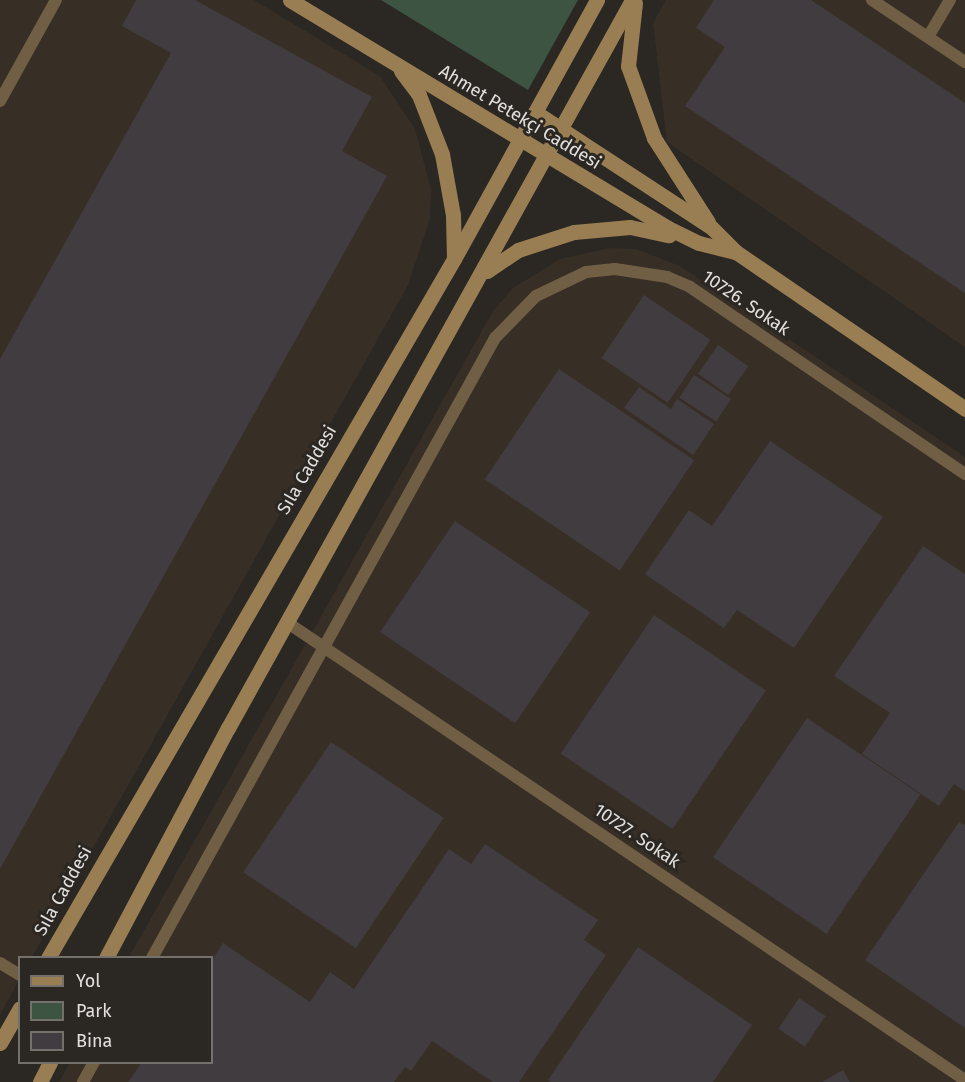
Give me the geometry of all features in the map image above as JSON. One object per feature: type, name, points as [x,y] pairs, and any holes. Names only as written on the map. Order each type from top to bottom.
[{"type":"street","name":"Ahmet Petekçi Caddesi","points":[[290,0],[547,156],[699,243],[736,252]]},
{"type":"street","name":"Sıla Caddesi","points":[[49,956],[453,258],[597,0]]},
{"type":"street","points":[[107,956],[633,0]]},
{"type":"street","points":[[633,0],[628,66],[654,138],[711,227]]},
{"type":"street","points":[[396,64],[419,95],[442,154],[453,214],[453,258]]},
{"type":"street","name":"Ahmet Petekçi Caddesi","points":[[535,112],[711,227],[736,252],[965,409]]},
{"type":"street","points":[[484,272],[518,250],[601,228],[653,230],[699,243]]},
{"type":"street","points":[[0,1043],[18,1012]]},
{"type":"street","points":[[40,1082],[49,1064]]},
{"type":"lane","points":[[0,101],[56,0]]},
{"type":"lane","points":[[872,0],[965,62]]},
{"type":"lane","points":[[928,37],[950,0]]},
{"type":"lane","name":"10726. Sokak","points":[[153,956],[495,339],[536,296],[586,272],[615,269],[667,277],[690,287],[965,474]]},
{"type":"lane","name":"10727. Sokak","points":[[288,623],[965,1080]]},
{"type":"lane","points":[[0,963],[18,974]]},
{"type":"lane","points":[[83,1082],[93,1064]]},
{"type":"shaded area","points":[[0,0],[254,0],[380,76],[415,129],[431,189],[430,219],[408,285],[33,956],[18,956],[18,982],[0,1015]]},
{"type":"shaded area","points":[[666,0],[965,0],[965,347],[667,142],[653,23]]},
{"type":"shaded area","points":[[610,248],[636,249],[680,266],[965,457],[965,1082],[59,1082],[69,1064],[213,1064],[213,956],[130,956],[493,311],[513,288],[560,259]]},
{"type":"green space","points":[[381,0],[578,0],[528,90]]},
{"type":"building","points":[[136,0],[195,0],[372,97],[342,151],[387,176],[0,869],[0,359],[171,53],[122,26]]},
{"type":"building","points":[[714,0],[811,0],[965,103],[965,293],[685,106],[725,47],[696,28]]},
{"type":"building","points":[[644,295],[710,340],[668,403],[602,358]]},
{"type":"building","points":[[718,345],[748,366],[728,395],[698,374]]},
{"type":"building","points":[[559,369],[694,460],[620,570],[485,479]]},
{"type":"building","points":[[694,375],[731,399],[716,422],[679,398]]},
{"type":"building","points":[[639,387],[671,409],[677,399],[714,424],[693,455],[624,408]]},
{"type":"building","points":[[770,441],[883,517],[794,648],[737,610],[724,628],[645,574],[689,510],[712,526]]},
{"type":"building","points":[[455,521],[590,612],[515,723],[380,632]]},
{"type":"building","points":[[923,546],[965,574],[965,791],[954,784],[939,806],[862,754],[890,713],[834,676]]},
{"type":"building","points":[[654,615],[766,690],[673,829],[561,753]]},
{"type":"building","points":[[807,718],[921,795],[827,934],[713,857]]},
{"type":"building","points":[[331,742],[444,818],[356,948],[243,872]]},
{"type":"building","points":[[959,822],[965,825],[965,1028],[865,960]]},
{"type":"building","points":[[485,844],[598,920],[584,940],[606,955],[519,1082],[493,1082],[432,1041],[411,1071],[405,1067],[394,1082],[128,1082],[141,1064],[213,1064],[213,958],[223,943],[310,1002],[330,972],[354,989],[449,849],[471,864]]},
{"type":"building","points":[[638,947],[752,1025],[713,1082],[551,1082],[548,1080]]},
{"type":"building","points":[[799,998],[826,1016],[805,1047],[778,1029]]},
{"type":"building","points":[[843,1070],[850,1082],[822,1082]]}]
